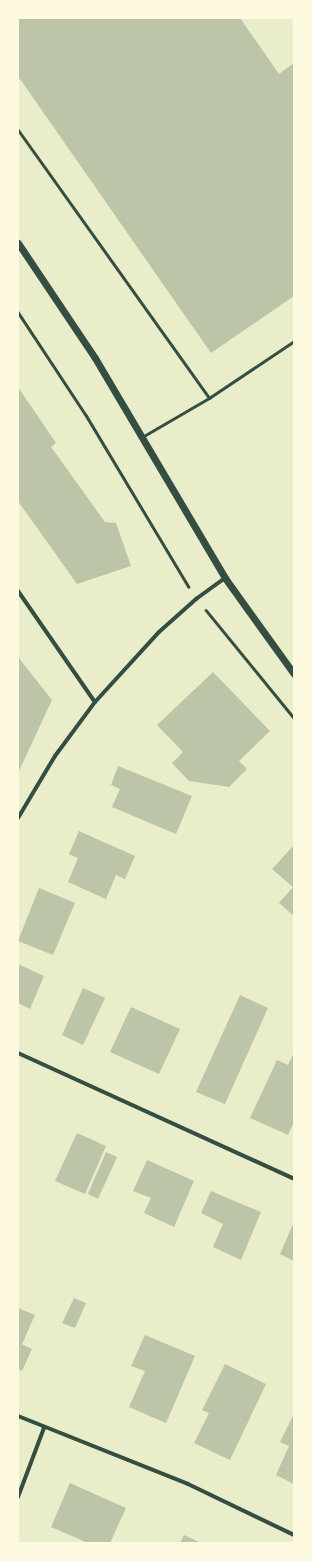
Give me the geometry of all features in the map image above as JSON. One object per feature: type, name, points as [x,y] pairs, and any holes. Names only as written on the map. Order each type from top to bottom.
[{"type":"street","points":[[18,243],[95,358],[225,578],[294,674]]},
{"type":"street","points":[[18,818],[55,756],[94,702],[159,632],[196,599],[225,578]]},
{"type":"street","points":[[18,591],[94,702]]},
{"type":"street","points":[[18,1053],[294,1178]]},
{"type":"street","points":[[18,1416],[44,1428],[188,1484],[294,1535]]},
{"type":"street","points":[[18,1497],[44,1428]]},
{"type":"lane","points":[[18,130],[210,398]]},
{"type":"lane","points":[[142,437],[210,398],[294,341]]},
{"type":"path","points":[[18,312],[86,415],[196,599],[294,718]]},
{"type":"building","points":[[18,18],[240,18],[279,74],[294,63],[294,296],[211,353],[20,79],[18,80]]},
{"type":"building","points":[[18,387],[56,443],[51,447],[105,522],[116,523],[131,566],[77,584],[18,501]]},
{"type":"building","points":[[18,657],[52,700],[18,773]]},
{"type":"building","points":[[213,672],[270,731],[239,761],[247,769],[229,787],[189,781],[172,763],[183,752],[157,725]]},
{"type":"building","points":[[118,766],[192,796],[176,834],[112,807],[120,789],[111,785]]},
{"type":"building","points":[[79,831],[135,856],[125,879],[116,875],[106,899],[68,882],[78,858],[69,854]]},
{"type":"building","points":[[294,845],[294,916],[279,903],[293,887],[272,869]]},
{"type":"building","points":[[39,888],[75,903],[53,955],[18,941]]},
{"type":"building","points":[[18,964],[44,976],[30,1009],[18,1003]]},
{"type":"building","points":[[83,988],[105,998],[83,1045],[62,1035]]},
{"type":"building","points":[[240,995],[268,1008],[225,1104],[196,1092]]},
{"type":"building","points":[[131,1007],[180,1029],[159,1074],[110,1052]]},
{"type":"building","points":[[294,1053],[294,1122],[288,1135],[250,1118],[277,1060],[288,1065]]},
{"type":"building","points":[[77,1133],[106,1146],[85,1194],[55,1181]]},
{"type":"building","points":[[106,1152],[117,1157],[98,1199],[88,1194]]},
{"type":"building","points":[[147,1160],[194,1181],[174,1227],[144,1213],[151,1198],[133,1191]]},
{"type":"building","points":[[211,1191],[261,1212],[241,1260],[213,1247],[223,1224],[201,1213]]},
{"type":"building","points":[[294,1222],[294,1261],[280,1254]]},
{"type":"building","points":[[74,1298],[86,1303],[75,1328],[62,1323]]},
{"type":"building","points":[[18,1308],[35,1315],[22,1344],[32,1349],[22,1371],[18,1369]]},
{"type":"building","points":[[145,1335],[195,1356],[166,1423],[129,1407],[145,1371],[131,1366]]},
{"type":"building","points":[[225,1364],[266,1384],[230,1460],[194,1443],[209,1413],[202,1410]]},
{"type":"building","points":[[294,1414],[294,1484],[276,1475],[289,1446],[280,1442]]},
{"type":"building","points":[[70,1483],[126,1508],[110,1543],[88,1543],[51,1527]]},
{"type":"building","points":[[184,1535],[201,1543],[180,1543]]}]
